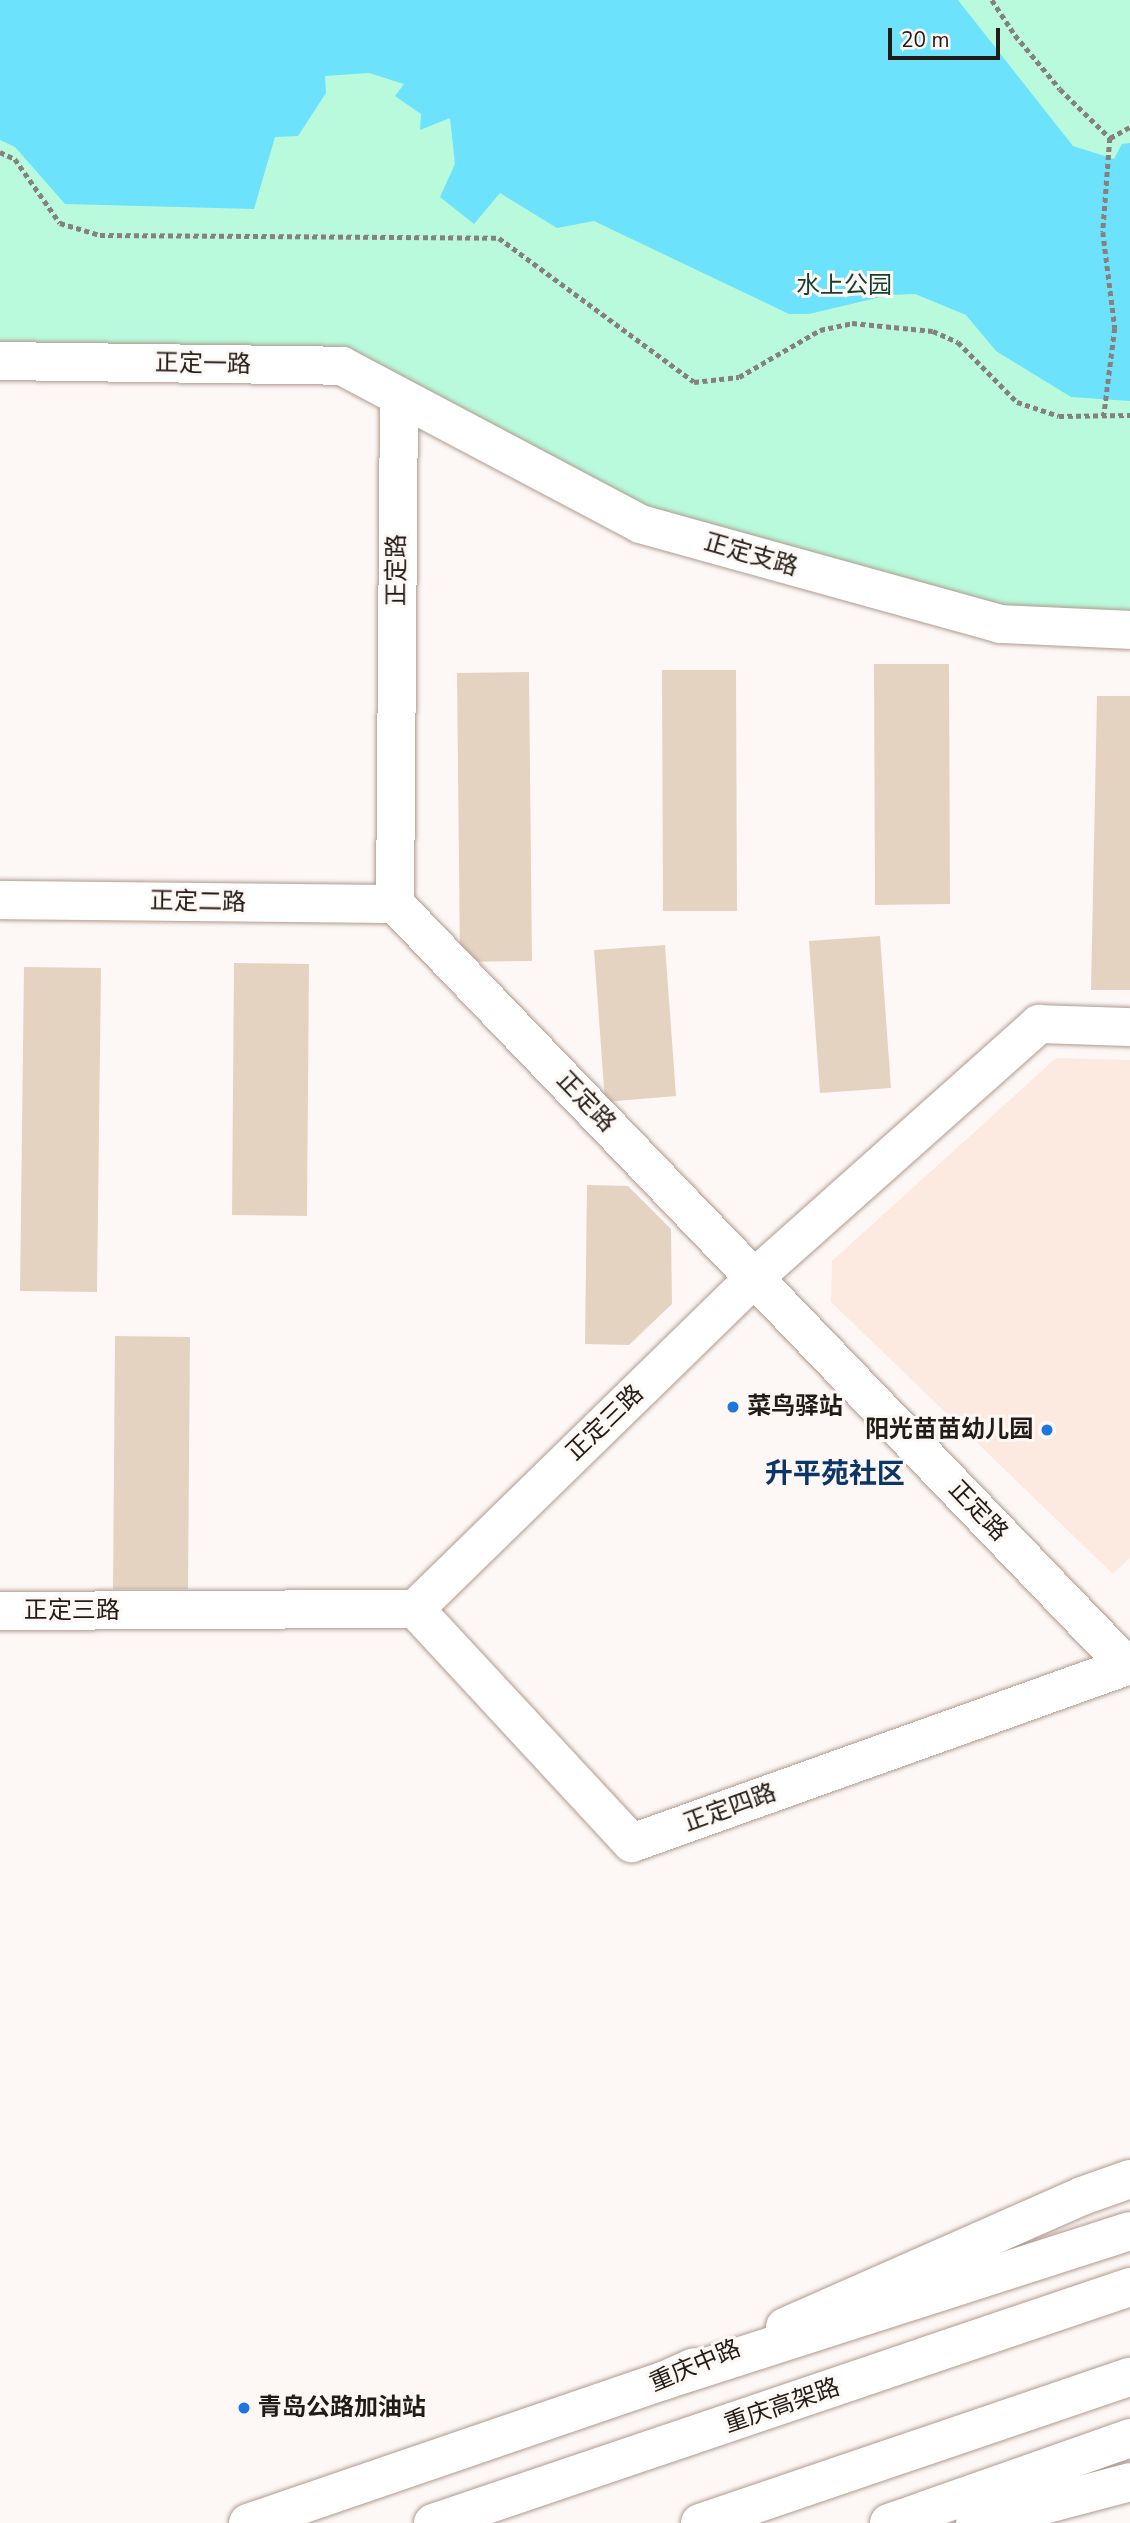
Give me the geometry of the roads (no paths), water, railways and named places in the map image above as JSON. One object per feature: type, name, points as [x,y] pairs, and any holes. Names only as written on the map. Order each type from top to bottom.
[{"type":"main road","name":"正定一路","points":[[0,361],[342,366],[399,397]]},
{"type":"main road","name":"正定支路","points":[[399,397],[640,524],[1000,624],[1130,630]]},
{"type":"main road","name":"正定路","points":[[399,397],[395,904],[1129,1666]]},
{"type":"main road","name":"正定二路","points":[[0,900],[395,904]]},
{"type":"main road","name":"正定三路","points":[[0,1611],[415,1609],[754,1278],[1039,1024],[1130,1027]]},
{"type":"main road","name":"正定四路","points":[[415,1609],[632,1843],[1129,1666]]},
{"type":"main road","name":"重庆中路","points":[[248,2523],[663,2381],[1083,2196],[1130,2179]]},
{"type":"main road","points":[[663,2381],[1123,2233]]},
{"type":"main road","name":"重庆高架路","points":[[433,2523],[1130,2287]]},
{"type":"main road","points":[[700,2523],[1130,2377]]},
{"type":"main road","points":[[889,2523],[1130,2438]]},
{"type":"main road","points":[[975,2523],[1130,2482]]},
{"type":"water","points":[[0,0],[958,0],[1073,146],[1114,159],[1122,144],[1130,143],[1130,401],[1071,397],[996,351],[966,315],[915,294],[889,295],[809,314],[789,314],[594,221],[557,228],[500,193],[474,224],[440,197],[455,164],[450,118],[420,130],[421,114],[395,96],[404,84],[369,73],[325,76],[326,93],[298,136],[275,137],[254,209],[65,204],[15,147],[0,140]]},
{"type":"place","name":"菜鸟驿站","points":[[733,1407]]},
{"type":"place","name":"阳光苗苗幼儿园","points":[[1047,1430]]},
{"type":"place","name":"青岛公路加油站","points":[[244,2408]]},
{"type":"district","name":"升平苑社区","points":[[835,1474]]},
{"type":"park label","name":"水上公园","points":[[844,286]]}]
